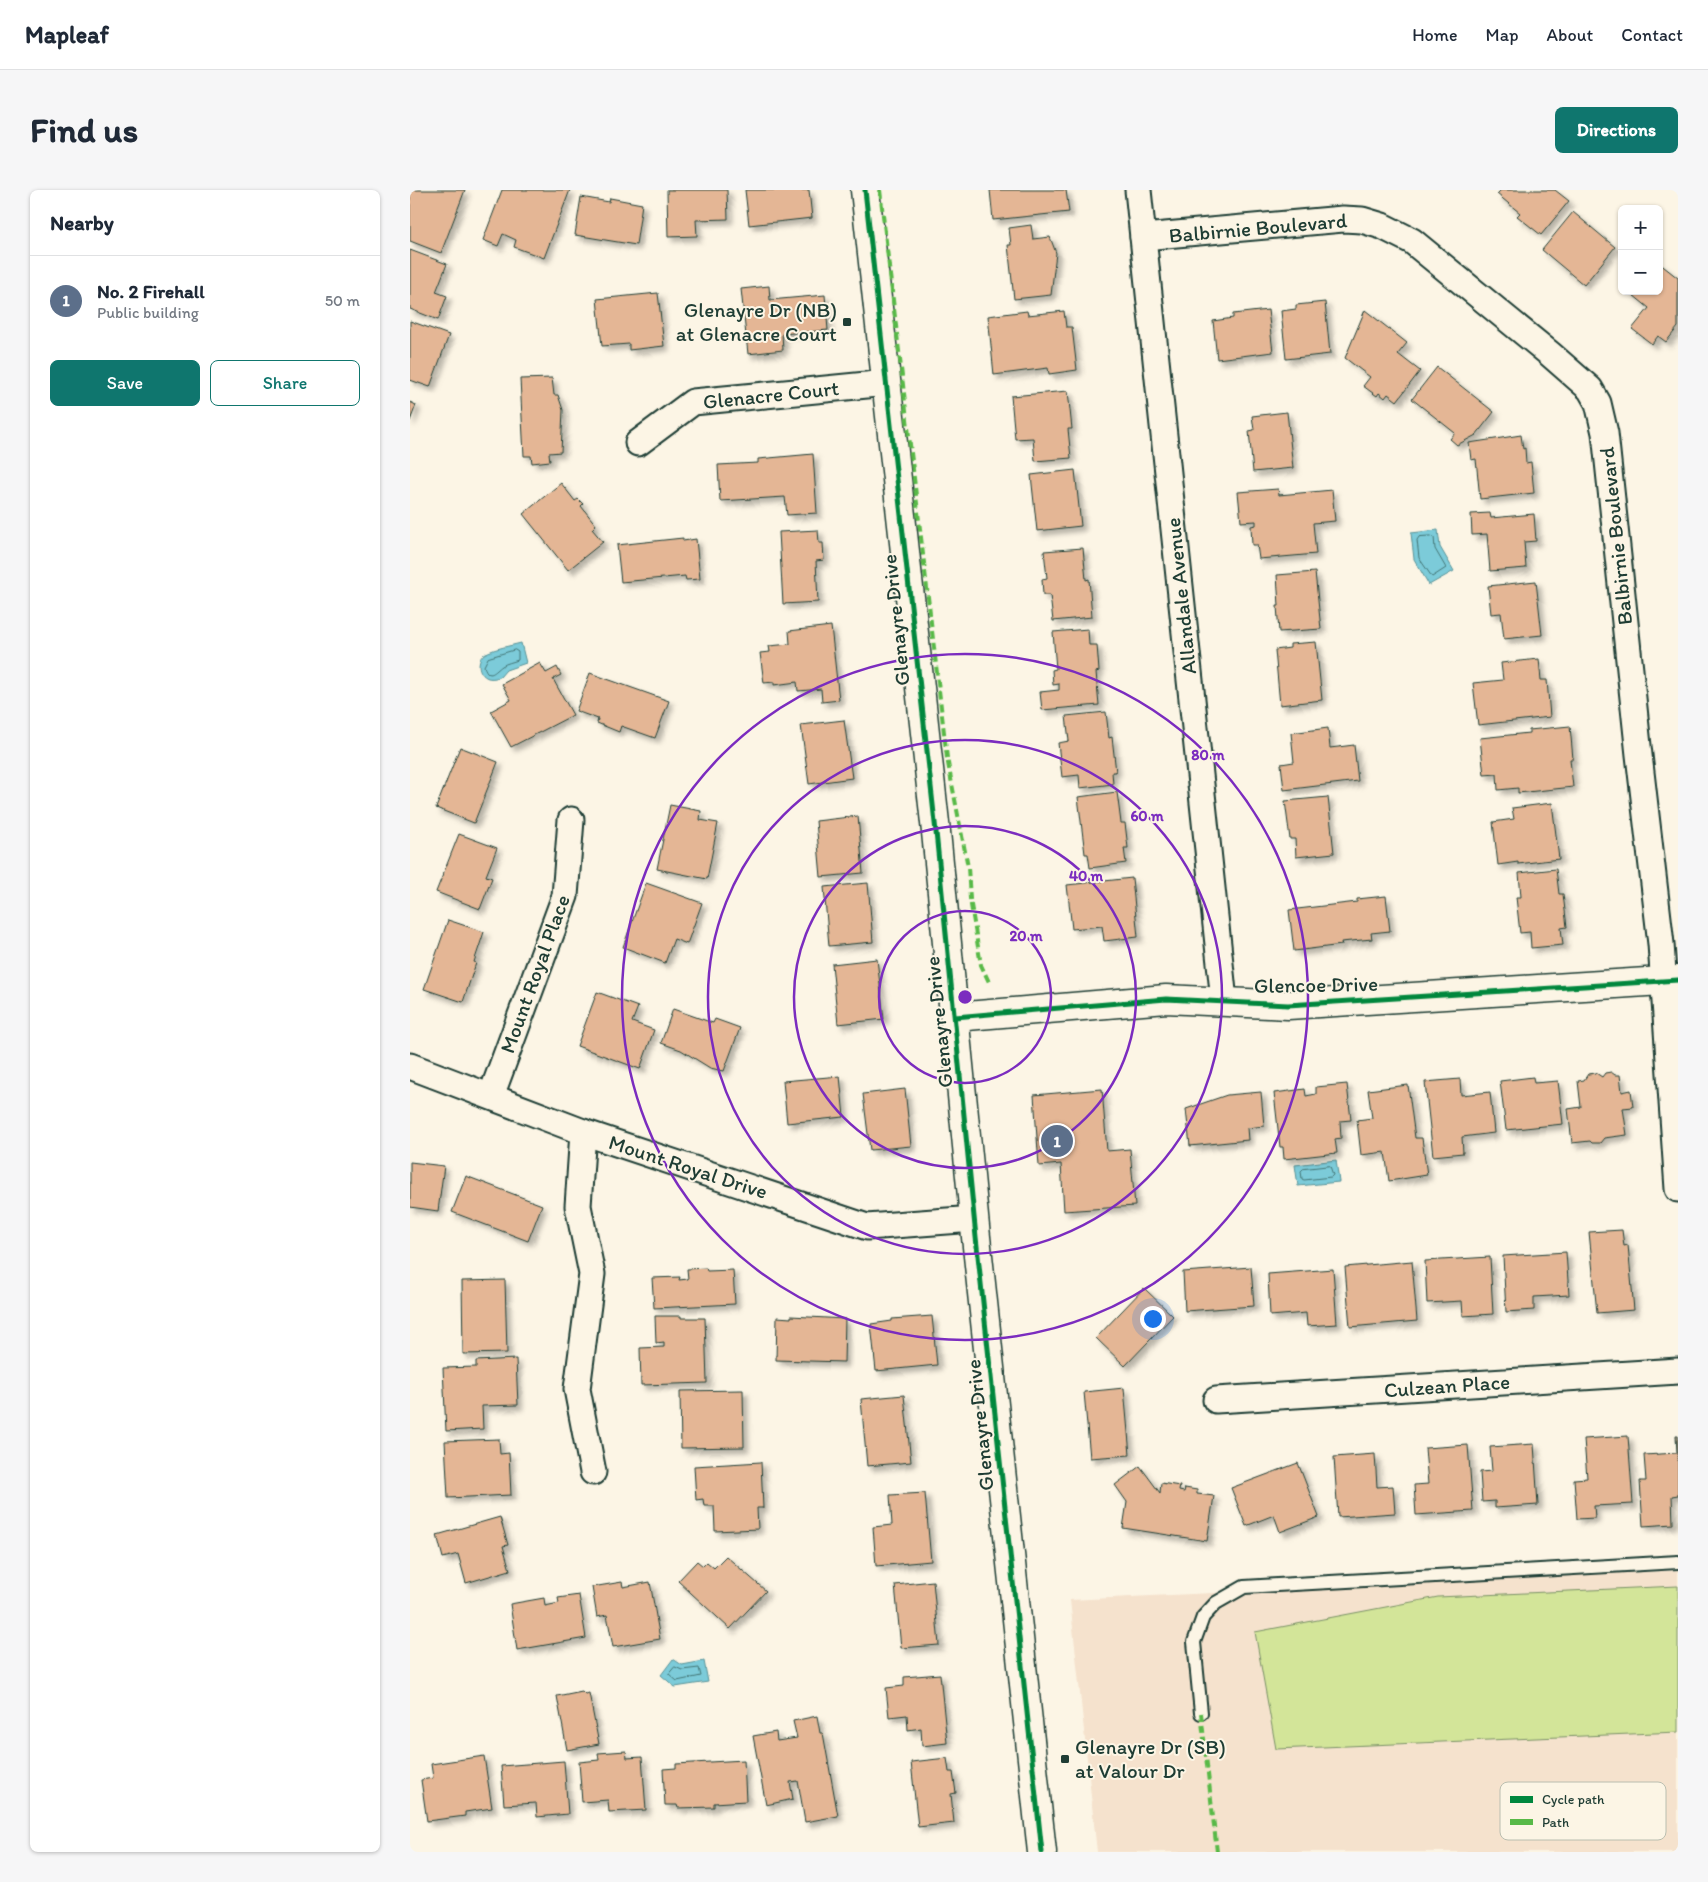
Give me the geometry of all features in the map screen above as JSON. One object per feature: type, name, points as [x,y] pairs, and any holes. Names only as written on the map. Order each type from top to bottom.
[{"type":"street","name":"Glenayre Drive","points":[[865,190],[955,1017],[974,1219],[1042,1852]]},
{"type":"street","name":"Allandale Avenue","points":[[1138,190],[1224,1001]]},
{"type":"street","name":"Balbirnie Boulevard","points":[[1143,237],[1343,220],[1362,220],[1382,226],[1412,242],[1556,359],[1590,389],[1598,403],[1605,433],[1661,944],[1670,981],[1678,1188]]},
{"type":"street","name":"Glenacre Court","points":[[638,443],[693,402],[886,383]]},
{"type":"street","name":"Mount Royal Place","points":[[491,1096],[565,896],[571,820]]},
{"type":"street","name":"Glencoe Drive","points":[[955,1017],[1166,999],[1288,1006],[1670,981]]},
{"type":"street","name":"Mount Royal Drive","points":[[410,1066],[584,1132],[867,1227],[974,1219]]},
{"type":"street","points":[[584,1132],[578,1206],[592,1274],[577,1389],[592,1472]]},
{"type":"street","name":"Culzean Place","points":[[1216,1400],[1678,1371]]},
{"type":"lane","points":[[1201,1714],[1194,1642],[1203,1617],[1216,1603],[1244,1587],[1678,1562]]},
{"type":"shaded area","points":[[1678,1570],[1678,1852],[1097,1852],[1070,1600]]},
{"type":"green space","points":[[1678,1586],[1678,1732],[1276,1749],[1255,1632],[1438,1597]]},
{"type":"water","points":[[1438,530],[1440,547],[1454,571],[1429,585],[1414,559],[1411,533]]},
{"type":"water","points":[[521,643],[526,663],[506,670],[497,678],[484,676],[479,666],[483,655]]},
{"type":"water","points":[[1336,1160],[1339,1182],[1298,1186],[1295,1165]]},
{"type":"water","points":[[673,1659],[682,1665],[704,1661],[708,1682],[675,1687],[661,1675]]},
{"type":"building","points":[[410,190],[465,190],[441,253],[410,241]]},
{"type":"building","points":[[502,190],[570,190],[544,258],[514,247],[516,240],[503,234],[498,246],[483,240]]},
{"type":"building","points":[[667,190],[727,190],[728,219],[696,220],[697,236],[668,237]]},
{"type":"building","points":[[745,190],[809,190],[812,218],[749,225]]},
{"type":"building","points":[[990,190],[1066,190],[1069,212],[993,220]]},
{"type":"building","points":[[1501,190],[1555,190],[1569,201],[1541,235],[1517,216],[1520,213],[1497,194]]},
{"type":"building","points":[[581,197],[609,202],[610,198],[642,204],[636,245],[575,235]]},
{"type":"building","points":[[1573,212],[1615,247],[1584,285],[1542,250]]},
{"type":"building","points":[[1031,225],[1033,239],[1050,237],[1056,253],[1051,295],[1014,299],[1008,245],[1011,245],[1009,228]]},
{"type":"building","points":[[410,250],[447,264],[436,292],[447,296],[438,320],[410,309]]},
{"type":"building","points":[[1663,266],[1678,278],[1678,327],[1666,342],[1658,336],[1652,344],[1632,329],[1649,308],[1633,295],[1663,295]]},
{"type":"building","points":[[769,286],[770,300],[825,295],[828,330],[782,334],[783,350],[748,354],[741,289]]},
{"type":"building","points":[[658,293],[664,346],[629,350],[629,344],[602,346],[597,299]]},
{"type":"building","points":[[1325,302],[1330,354],[1286,359],[1281,311],[1296,309],[1296,305]]},
{"type":"building","points":[[1268,310],[1273,352],[1217,359],[1213,321],[1233,318],[1233,314]]},
{"type":"building","points":[[1365,310],[1407,343],[1398,354],[1420,371],[1397,401],[1388,394],[1385,398],[1379,393],[1377,396],[1363,386],[1370,377],[1345,358]]},
{"type":"building","points":[[1027,311],[1028,315],[1064,311],[1066,327],[1072,327],[1077,370],[1049,374],[1048,368],[994,375],[988,316]]},
{"type":"building","points":[[410,321],[449,335],[430,387],[410,380]]},
{"type":"building","points":[[1437,367],[1494,412],[1476,435],[1457,445],[1450,439],[1455,433],[1412,399]]},
{"type":"building","points":[[552,378],[554,395],[558,395],[563,410],[561,452],[549,453],[550,461],[532,463],[531,456],[524,456],[520,379]]},
{"type":"building","points":[[1068,391],[1072,429],[1068,429],[1071,458],[1035,461],[1033,438],[1015,439],[1011,396]]},
{"type":"building","points":[[410,402],[416,405],[410,421]]},
{"type":"building","points":[[1287,412],[1293,468],[1253,472],[1249,431],[1254,430],[1252,416]]},
{"type":"building","points":[[1521,435],[1523,449],[1525,448],[1526,463],[1531,462],[1534,493],[1480,499],[1476,459],[1471,460],[1469,443]]},
{"type":"building","points":[[813,454],[817,513],[787,515],[785,497],[720,501],[718,465],[758,463],[758,459]]},
{"type":"building","points":[[1075,470],[1081,526],[1037,531],[1031,475]]},
{"type":"building","points":[[561,483],[575,501],[578,499],[583,504],[581,506],[596,525],[592,529],[603,542],[568,570],[523,514]]},
{"type":"building","points":[[1278,489],[1279,495],[1332,490],[1335,521],[1313,523],[1316,554],[1259,559],[1257,545],[1252,545],[1251,526],[1256,525],[1256,521],[1241,522],[1238,492]]},
{"type":"building","points":[[1490,513],[1491,518],[1534,514],[1536,541],[1524,542],[1526,568],[1490,571],[1487,534],[1472,535],[1471,514]]},
{"type":"building","points":[[818,530],[819,543],[823,543],[824,560],[816,561],[818,602],[783,604],[779,532]]},
{"type":"building","points":[[683,538],[683,541],[696,539],[700,579],[686,580],[685,576],[621,582],[617,545]]},
{"type":"building","points":[[1083,548],[1086,580],[1089,579],[1092,617],[1053,621],[1050,595],[1043,595],[1042,579],[1047,578],[1044,551]]},
{"type":"building","points":[[1315,572],[1321,629],[1279,632],[1277,575]]},
{"type":"building","points":[[1536,581],[1542,635],[1504,639],[1501,613],[1491,614],[1488,586]]},
{"type":"building","points":[[831,626],[839,700],[822,702],[821,689],[798,691],[797,682],[774,685],[774,682],[764,683],[760,653],[770,652],[769,646],[790,644],[789,631]]},
{"type":"building","points":[[1088,629],[1089,645],[1097,645],[1099,671],[1096,672],[1099,705],[1042,710],[1040,692],[1059,690],[1059,684],[1053,685],[1052,670],[1056,669],[1053,632]]},
{"type":"building","points":[[1316,642],[1322,700],[1280,705],[1275,650],[1290,648],[1290,644]]},
{"type":"building","points":[[1539,659],[1541,680],[1547,680],[1550,717],[1478,725],[1473,683],[1503,680],[1501,663]]},
{"type":"building","points":[[540,663],[546,673],[557,667],[561,675],[553,679],[573,715],[511,747],[491,711],[511,700],[502,684]]},
{"type":"building","points":[[590,673],[669,701],[655,738],[621,726],[619,732],[597,723],[598,719],[576,711]]},
{"type":"building","points":[[1106,712],[1109,738],[1112,737],[1116,772],[1112,772],[1113,784],[1080,788],[1079,775],[1062,777],[1058,743],[1069,741],[1066,716]]},
{"type":"building","points":[[844,720],[852,778],[809,784],[801,725]]},
{"type":"building","points":[[1570,726],[1573,759],[1570,759],[1573,787],[1518,793],[1518,788],[1498,790],[1497,774],[1484,775],[1480,738],[1529,733],[1529,730]]},
{"type":"building","points":[[1328,728],[1330,748],[1354,745],[1358,781],[1284,790],[1281,764],[1294,762],[1291,733]]},
{"type":"building","points":[[460,747],[498,762],[474,823],[436,808]]},
{"type":"building","points":[[1117,792],[1121,823],[1125,823],[1128,848],[1124,848],[1126,863],[1090,868],[1088,854],[1085,854],[1078,797]]},
{"type":"building","points":[[1328,797],[1334,853],[1296,857],[1295,839],[1290,839],[1285,801]]},
{"type":"building","points":[[1552,803],[1559,859],[1498,865],[1493,822],[1514,819],[1512,808]]},
{"type":"building","points":[[670,805],[701,811],[700,820],[718,823],[707,879],[657,869]]},
{"type":"building","points":[[858,816],[863,873],[821,877],[816,821]]},
{"type":"building","points":[[459,834],[497,848],[486,876],[492,878],[480,909],[436,892]]},
{"type":"building","points":[[1556,869],[1559,894],[1563,894],[1567,927],[1561,928],[1563,945],[1531,948],[1530,932],[1520,933],[1516,897],[1521,897],[1519,873]]},
{"type":"building","points":[[1132,878],[1138,937],[1104,941],[1102,926],[1072,929],[1067,885]]},
{"type":"building","points":[[646,883],[702,903],[687,944],[674,939],[665,963],[623,947]]},
{"type":"building","points":[[868,883],[873,942],[829,946],[824,887]]},
{"type":"building","points":[[1386,896],[1390,931],[1371,933],[1372,939],[1341,942],[1342,945],[1294,951],[1289,910],[1357,902],[1357,899]]},
{"type":"building","points":[[448,920],[484,932],[463,1002],[424,989]]},
{"type":"building","points":[[877,959],[884,1019],[838,1024],[832,964]]},
{"type":"building","points":[[597,992],[638,1007],[632,1022],[654,1030],[640,1069],[577,1046]]},
{"type":"building","points":[[673,1009],[713,1023],[715,1019],[740,1028],[724,1071],[710,1068],[681,1050],[661,1043]]},
{"type":"building","points":[[1611,1072],[1615,1075],[1620,1075],[1622,1092],[1631,1090],[1633,1107],[1623,1108],[1627,1135],[1604,1138],[1600,1143],[1592,1143],[1590,1141],[1572,1143],[1568,1109],[1581,1107],[1578,1081],[1584,1080],[1588,1074],[1596,1073],[1602,1077],[1605,1073]]},
{"type":"building","points":[[840,1076],[844,1117],[787,1123],[783,1081]]},
{"type":"building","points":[[1533,1077],[1534,1083],[1558,1081],[1563,1124],[1506,1130],[1500,1081]]},
{"type":"building","points":[[1460,1079],[1461,1095],[1490,1092],[1494,1133],[1462,1137],[1463,1153],[1433,1156],[1425,1082]]},
{"type":"building","points":[[1347,1084],[1351,1120],[1340,1121],[1341,1138],[1335,1139],[1337,1153],[1284,1159],[1283,1147],[1280,1147],[1274,1093],[1305,1089],[1306,1096],[1316,1094],[1316,1087]]},
{"type":"building","points":[[1408,1085],[1415,1138],[1422,1138],[1427,1175],[1389,1181],[1385,1152],[1361,1155],[1357,1120],[1372,1118],[1368,1090]]},
{"type":"building","points":[[905,1089],[911,1146],[870,1150],[863,1094]]},
{"type":"building","points":[[1102,1089],[1107,1151],[1130,1149],[1135,1206],[1064,1211],[1061,1164],[1039,1166],[1034,1095]]},
{"type":"building","points":[[1261,1092],[1264,1126],[1247,1128],[1248,1140],[1190,1146],[1186,1109],[1227,1095]]},
{"type":"building","points":[[410,1162],[444,1166],[438,1211],[410,1207]]},
{"type":"building","points":[[466,1176],[542,1205],[528,1241],[452,1212]]},
{"type":"building","points":[[1622,1230],[1624,1246],[1628,1245],[1634,1310],[1597,1313],[1589,1232]]},
{"type":"building","points":[[1566,1252],[1569,1295],[1534,1297],[1534,1310],[1506,1312],[1503,1256]]},
{"type":"building","points":[[1490,1257],[1493,1314],[1463,1316],[1462,1301],[1427,1303],[1425,1261]]},
{"type":"building","points":[[1412,1261],[1417,1321],[1350,1327],[1345,1267]]},
{"type":"building","points":[[1251,1267],[1254,1306],[1185,1311],[1183,1272]]},
{"type":"building","points":[[706,1268],[707,1271],[733,1270],[735,1304],[654,1308],[652,1278],[680,1277],[679,1280],[688,1279],[687,1269]]},
{"type":"building","points":[[1333,1269],[1337,1324],[1307,1326],[1306,1313],[1270,1316],[1268,1274]]},
{"type":"building","points":[[505,1280],[507,1353],[463,1354],[462,1281]]},
{"type":"building","points":[[1144,1288],[1173,1316],[1125,1366],[1096,1338]]},
{"type":"building","points":[[655,1316],[705,1318],[707,1383],[641,1385],[640,1348],[664,1347],[664,1342],[656,1343]]},
{"type":"building","points":[[791,1316],[845,1319],[844,1362],[776,1360],[777,1317],[791,1318]]},
{"type":"building","points":[[932,1316],[937,1365],[876,1371],[871,1324],[892,1321],[892,1319]]},
{"type":"building","points":[[516,1359],[518,1405],[482,1406],[483,1429],[446,1431],[443,1368],[476,1367],[476,1361]]},
{"type":"building","points":[[1124,1388],[1130,1455],[1090,1458],[1084,1392]]},
{"type":"building","points":[[743,1390],[744,1447],[681,1448],[680,1391]]},
{"type":"building","points":[[904,1395],[911,1462],[867,1466],[861,1399]]},
{"type":"building","points":[[1628,1436],[1633,1504],[1594,1506],[1595,1518],[1577,1519],[1574,1479],[1587,1478],[1584,1439]]},
{"type":"building","points":[[1676,1436],[1678,1436],[1678,1495],[1672,1496],[1673,1524],[1643,1526],[1640,1481],[1646,1481],[1644,1455],[1677,1453]]},
{"type":"building","points":[[499,1439],[500,1454],[509,1453],[511,1495],[448,1498],[445,1441]]},
{"type":"building","points":[[1534,1444],[1538,1505],[1495,1508],[1495,1501],[1482,1502],[1480,1472],[1492,1471],[1490,1447]]},
{"type":"building","points":[[1468,1445],[1473,1511],[1416,1515],[1414,1485],[1428,1484],[1425,1448]]},
{"type":"building","points":[[1375,1454],[1377,1487],[1393,1486],[1395,1513],[1338,1517],[1334,1457]]},
{"type":"building","points":[[761,1462],[763,1508],[757,1508],[758,1529],[715,1531],[714,1506],[704,1506],[703,1499],[696,1500],[694,1466]]},
{"type":"building","points":[[1298,1463],[1319,1517],[1280,1532],[1274,1515],[1246,1526],[1231,1488]]},
{"type":"building","points":[[1140,1466],[1160,1493],[1161,1483],[1180,1486],[1179,1491],[1184,1492],[1185,1488],[1197,1490],[1197,1494],[1214,1496],[1207,1541],[1123,1528],[1127,1502],[1115,1485]]},
{"type":"building","points":[[925,1493],[931,1561],[876,1566],[873,1527],[892,1525],[890,1495]]},
{"type":"building","points":[[500,1517],[508,1545],[503,1546],[510,1570],[466,1583],[458,1554],[443,1558],[437,1535]]},
{"type":"building","points":[[726,1556],[766,1591],[730,1629],[678,1581],[697,1561],[703,1566],[707,1562],[714,1568]]},
{"type":"building","points":[[933,1581],[939,1645],[901,1648],[895,1585]]},
{"type":"building","points":[[622,1582],[623,1587],[650,1582],[660,1639],[613,1647],[607,1615],[597,1617],[592,1587]]},
{"type":"building","points":[[579,1595],[586,1638],[517,1650],[510,1604],[544,1598],[545,1606],[559,1603],[558,1598]]},
{"type":"building","points":[[940,1674],[947,1743],[922,1746],[921,1728],[908,1730],[907,1715],[889,1717],[886,1688],[904,1686],[904,1677]]},
{"type":"building","points":[[582,1691],[585,1694],[589,1693],[599,1744],[567,1750],[557,1696]]},
{"type":"building","points":[[817,1716],[820,1733],[823,1733],[838,1816],[805,1822],[798,1781],[790,1782],[793,1799],[766,1805],[753,1736],[776,1732],[777,1741],[797,1738],[793,1721]]},
{"type":"building","points":[[626,1751],[627,1758],[642,1757],[646,1810],[609,1812],[608,1800],[582,1802],[579,1762],[599,1760],[598,1753]]},
{"type":"building","points":[[484,1756],[492,1808],[465,1812],[465,1816],[427,1821],[421,1780],[433,1778],[431,1764]]},
{"type":"building","points":[[947,1758],[949,1772],[953,1772],[956,1793],[951,1794],[954,1823],[918,1827],[911,1762]]},
{"type":"building","points":[[744,1760],[746,1801],[714,1803],[714,1807],[678,1808],[677,1805],[665,1805],[663,1769],[676,1768],[676,1764]]},
{"type":"building","points":[[564,1761],[568,1814],[537,1817],[536,1803],[504,1805],[501,1766]]},
{"type":"marked path","points":[[880,190],[947,758],[968,867],[970,899],[981,965],[989,982]]},
{"type":"marked path","points":[[1201,1713],[1217,1852]]},
{"type":"cycle path","points":[[865,190],[936,832],[976,1237],[1042,1852]]},
{"type":"cycle path","points":[[955,1017],[1166,999],[1288,1005],[1678,980]]},
{"type":"place","name":"Glenayre Dr (NB) at Glenacre Court","points":[[847,322]]},
{"type":"place","name":"No. 2 Firehall","points":[[1057,1141]]},
{"type":"place","name":"Glenayre Dr (SB) at Valour Dr","points":[[1065,1759]]}]
